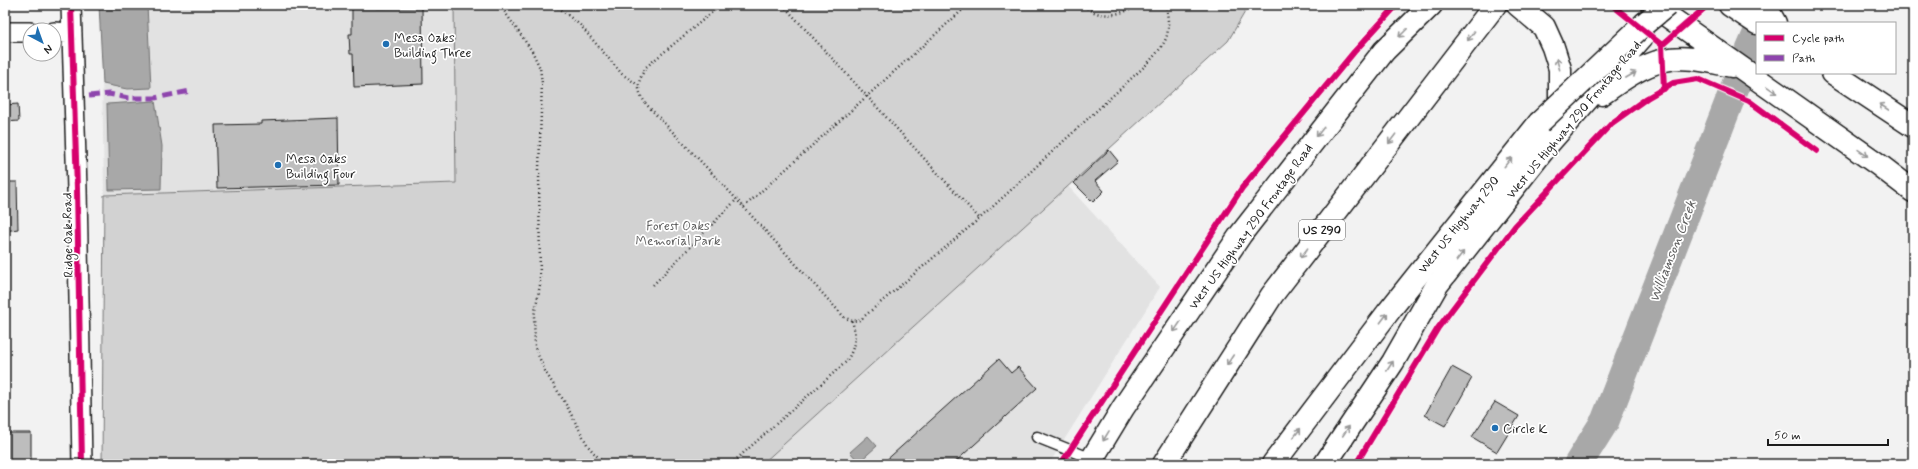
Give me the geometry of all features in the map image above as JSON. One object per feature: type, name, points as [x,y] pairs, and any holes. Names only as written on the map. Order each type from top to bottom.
[{"type":"main road","name":"US 290","points":[[1164,464],[1272,295],[1495,5]]},
{"type":"main road","points":[[1518,5],[1544,27],[1553,47],[1560,69],[1560,98],[1548,143]]},
{"type":"main road","points":[[1765,5],[1774,22]]},
{"type":"main road","points":[[1732,6],[1756,22]]},
{"type":"main road","name":"West US Highway 290 Frontage Road","points":[[1091,461],[1123,408],[1241,234],[1384,51],[1432,7]]},
{"type":"main road","points":[[1665,8],[1694,36],[1831,131],[1913,191]]},
{"type":"main road","name":"West US Highway 290 Frontage Road","points":[[1325,464],[1393,362],[1437,285],[1548,143],[1642,37],[1665,8]]},
{"type":"main road","name":"West US Highway 290","points":[[1273,464],[1389,311],[1539,123],[1644,24],[1665,8]]},
{"type":"main road","points":[[1575,113],[1618,83],[1648,65],[1665,60],[1700,60],[1739,67]]},
{"type":"main road","points":[[1834,74],[1913,126]]},
{"type":"street","name":"Ridge Oak Road","points":[[71,5],[63,33],[77,189],[82,464]]},
{"type":"street","points":[[5,32],[22,32]]},
{"type":"lane","points":[[1037,437],[1091,461]]},
{"type":"path","points":[[500,5],[532,51],[540,68],[542,83],[539,169],[540,285],[534,316],[535,348],[546,373],[564,401],[588,446],[604,464]]},
{"type":"path","points":[[555,5],[580,25],[622,74],[638,85]]},
{"type":"path","points":[[721,5],[646,67],[638,85],[639,93],[646,104],[737,199],[844,317],[852,321],[860,320],[979,218],[1156,54],[1167,38],[1169,27],[1166,5]]},
{"type":"path","points":[[783,5],[979,218]]},
{"type":"path","points":[[744,207],[968,5]]},
{"type":"path","points":[[1084,5],[1101,15],[1117,14],[1140,5]]},
{"type":"path","points":[[653,286],[737,199]]},
{"type":"path","points":[[731,464],[846,362],[853,351],[854,346],[855,329],[852,321]]},
{"type":"shaded area","points":[[99,5],[147,5],[151,88],[127,89],[103,84]]},
{"type":"shaded area","points":[[101,5],[454,5],[457,183],[104,195]]},
{"type":"shaded area","points":[[155,101],[162,146],[161,189],[109,190],[107,104]]},
{"type":"shaded area","points":[[1068,186],[1160,287],[1049,464],[762,464]]},
{"type":"shaded area","points":[[868,436],[877,446],[859,462],[850,452]]},
{"type":"green space","name":"Forest Oaks Memorial Park","points":[[454,5],[1249,5],[1228,41],[762,464],[102,464],[104,195],[456,183]]},
{"type":"building","name":"Mesa Oaks Building Three","points":[[422,7],[423,84],[354,87],[353,54],[350,54],[349,34],[352,34],[352,8]]},
{"type":"building","points":[[18,104],[19,121],[5,122],[5,105]]},
{"type":"building","name":"Mesa Oaks Building Four","points":[[338,118],[339,185],[217,188],[215,125],[261,124],[261,121]]},
{"type":"building","points":[[1109,150],[1118,161],[1095,181],[1104,191],[1093,202],[1074,183]]},
{"type":"building","points":[[5,182],[17,182],[18,229],[5,231]]},
{"type":"building","points":[[999,359],[1011,373],[1018,367],[1037,388],[953,464],[882,464]]},
{"type":"building","points":[[1452,367],[1472,378],[1445,426],[1425,415]]},
{"type":"building","name":"Circle K","points":[[1495,402],[1519,416],[1497,452],[1472,437]]},
{"type":"building","points":[[5,433],[31,433],[31,464],[5,464]]},
{"type":"waterway","name":"Williamson Creek","points":[[1578,464],[1605,421],[1756,36]]},
{"type":"marked path","points":[[89,96],[109,94],[128,98],[155,98],[190,91]]},
{"type":"cycle path","points":[[71,5],[77,189],[82,464]]},
{"type":"cycle path","points":[[1061,464],[1242,188],[1354,52],[1397,5]]},
{"type":"cycle path","points":[[1612,5],[1662,45]]},
{"type":"cycle path","points":[[1664,89],[1662,45],[1708,5]]},
{"type":"cycle path","points":[[1356,464],[1438,328],[1515,226],[1612,123],[1647,98],[1673,83],[1698,79],[1749,101],[1817,151]]},
{"type":"place","name":"Mesa Oaks Building Three","points":[[386,44]]},
{"type":"place","name":"Mesa Oaks Building Four","points":[[278,165]]},
{"type":"place","name":"Circle K","points":[[1495,428]]}]
